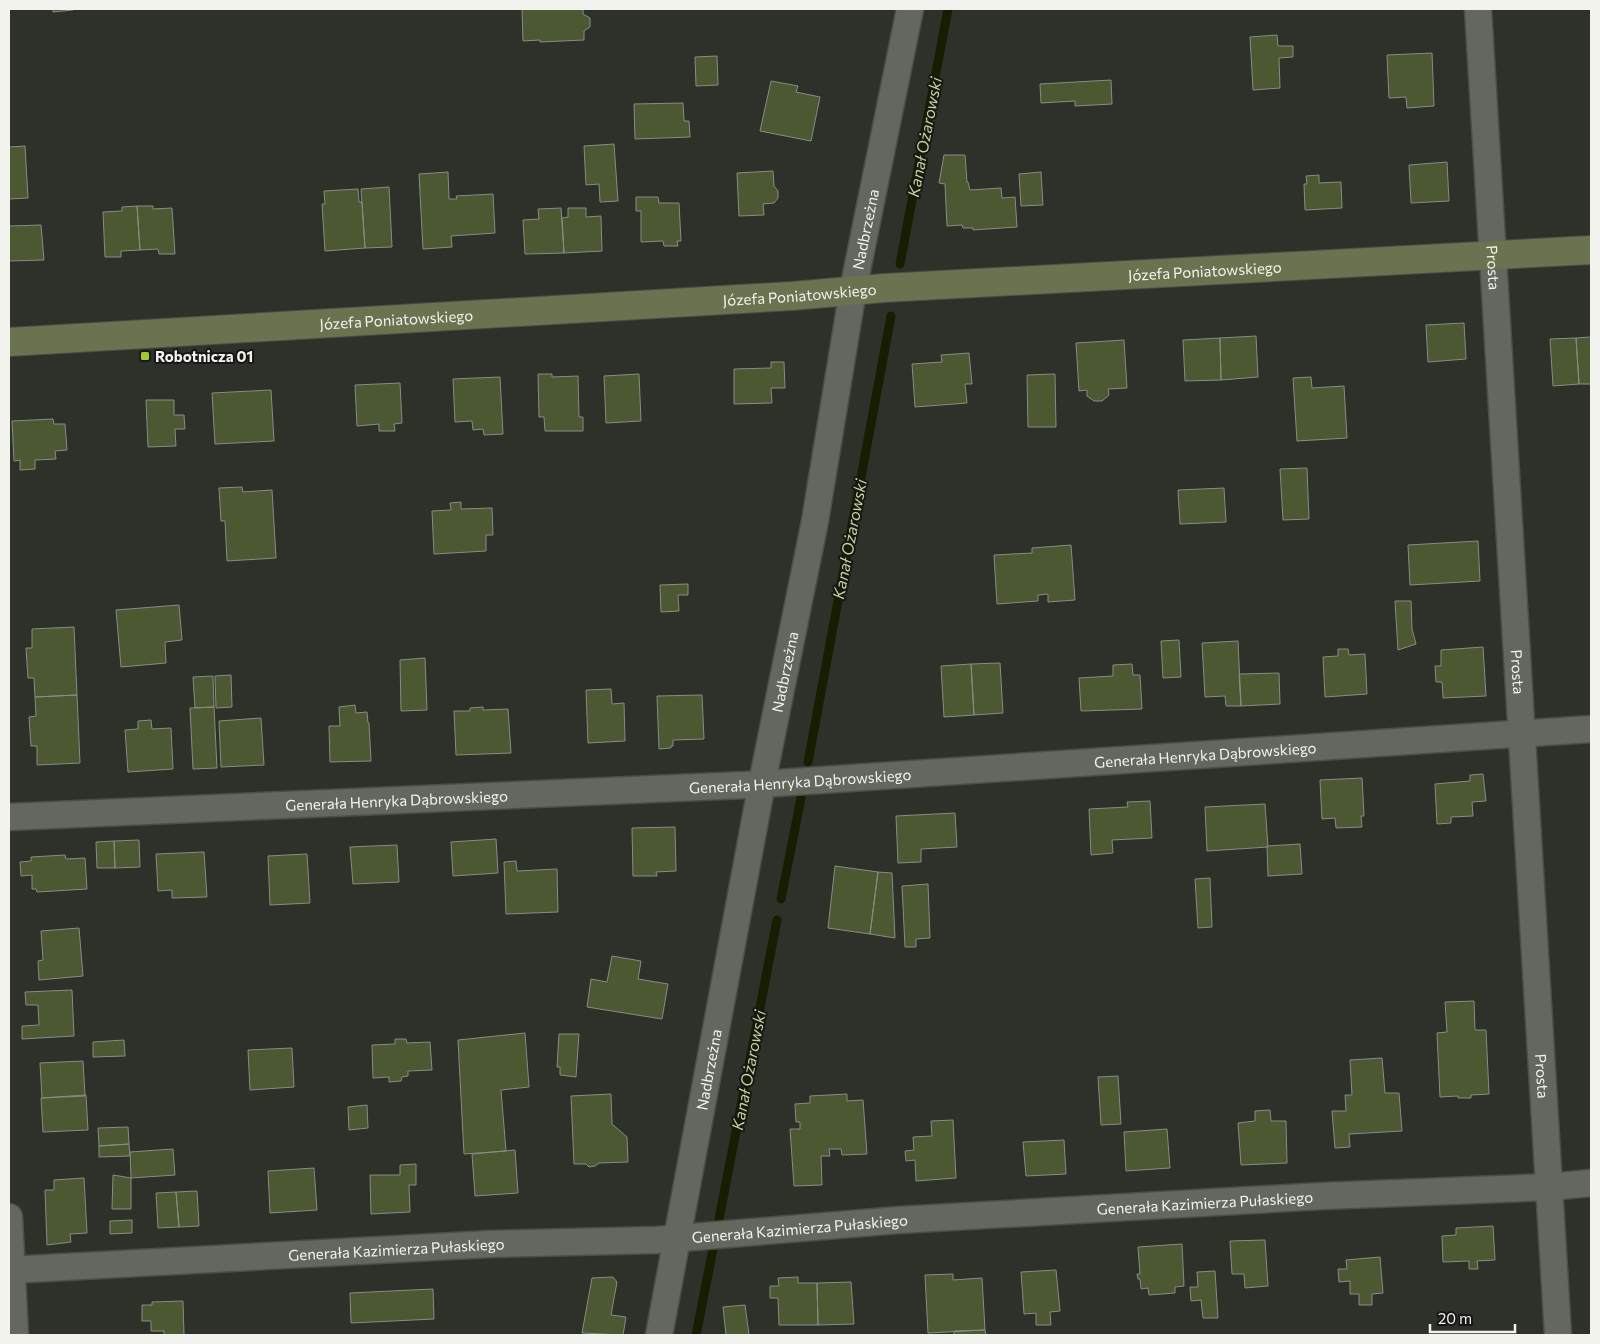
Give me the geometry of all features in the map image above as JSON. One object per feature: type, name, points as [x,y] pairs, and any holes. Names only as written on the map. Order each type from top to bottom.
[{"type":"street","name":"Nadbrzeżna","points":[[659,1335],[762,783],[815,521],[853,290],[910,9]]},
{"type":"street","name":"Prosta","points":[[1478,9],[1492,255],[1514,579],[1521,734],[1558,1335]]},
{"type":"street","name":"Józefa Poniatowskiego","points":[[9,342],[782,296],[853,290],[1591,250]]},
{"type":"street","name":"Generała Henryka Dąbrowskiego","points":[[9,817],[762,783],[1591,729]]},
{"type":"street","name":"Generała Kazimierza Pułaskiego","points":[[10,1270],[490,1244],[657,1240],[899,1220],[1323,1196],[1549,1187],[1591,1183]]},
{"type":"street","points":[[9,1217],[10,1270],[15,1335]]},
{"type":"building","points":[[53,9],[73,9],[73,10],[53,12]]},
{"type":"building","points":[[522,9],[583,9],[583,14],[590,18],[590,27],[584,31],[584,40],[523,41]]},
{"type":"building","points":[[1277,35],[1278,46],[1293,46],[1293,57],[1279,58],[1280,88],[1253,90],[1250,37]]},
{"type":"building","points":[[1432,53],[1434,106],[1407,108],[1406,97],[1389,98],[1387,55]]},
{"type":"building","points":[[717,56],[718,85],[696,86],[695,57]]},
{"type":"building","points":[[1111,80],[1112,104],[1075,106],[1075,101],[1041,103],[1040,84]]},
{"type":"building","points":[[771,81],[798,86],[796,92],[820,97],[811,141],[760,131]]},
{"type":"building","points":[[683,103],[684,121],[689,121],[690,137],[635,139],[634,104]]},
{"type":"building","points":[[614,144],[618,201],[600,202],[599,184],[586,185],[584,146]]},
{"type":"building","points":[[25,146],[28,198],[9,199],[9,147]]},
{"type":"building","points":[[944,155],[965,155],[967,182],[970,190],[1001,188],[1002,198],[1015,197],[1017,227],[973,230],[973,228],[963,228],[962,225],[947,226],[945,184],[939,183]]},
{"type":"building","points":[[1447,162],[1449,201],[1411,203],[1409,165]]},
{"type":"building","points":[[773,171],[774,186],[778,191],[778,198],[774,203],[763,204],[764,215],[739,216],[737,173]]},
{"type":"building","points":[[448,172],[449,199],[457,199],[456,196],[493,194],[495,233],[451,236],[452,247],[423,249],[419,174]]},
{"type":"building","points":[[1041,172],[1043,205],[1021,206],[1019,174]]},
{"type":"building","points":[[1319,175],[1319,183],[1341,182],[1342,208],[1305,210],[1304,184],[1307,184],[1306,176]]},
{"type":"building","points":[[389,187],[392,247],[365,248],[361,189]]},
{"type":"building","points":[[358,189],[359,202],[362,202],[365,248],[325,251],[322,204],[325,204],[324,191]]},
{"type":"building","points":[[636,197],[658,197],[659,203],[679,203],[681,241],[677,241],[678,246],[664,246],[663,241],[641,242],[641,211],[636,211]]},
{"type":"building","points":[[137,206],[153,206],[153,209],[172,208],[175,254],[159,254],[158,249],[140,250]]},
{"type":"building","points":[[137,206],[140,250],[121,251],[121,257],[105,257],[103,212],[122,211],[122,207]]},
{"type":"building","points":[[561,208],[564,253],[525,254],[523,220],[539,219],[538,209]]},
{"type":"building","points":[[568,208],[586,208],[586,217],[601,216],[602,251],[564,253],[562,218],[568,217]]},
{"type":"building","points":[[41,225],[44,260],[9,261],[9,226]]},
{"type":"building","points":[[1464,323],[1466,359],[1428,362],[1426,325]]},
{"type":"building","points":[[1256,336],[1258,377],[1221,380],[1220,338]]},
{"type":"building","points":[[1591,337],[1591,384],[1579,384],[1576,338]]},
{"type":"building","points":[[1220,338],[1221,380],[1185,381],[1183,340]]},
{"type":"building","points":[[1576,338],[1579,384],[1553,386],[1550,339]]},
{"type":"building","points":[[1124,340],[1127,388],[1108,389],[1109,395],[1102,401],[1094,401],[1087,396],[1087,390],[1079,391],[1076,343]]},
{"type":"building","points":[[969,353],[972,384],[965,384],[967,403],[915,407],[912,364],[942,362],[941,355]]},
{"type":"building","points":[[771,362],[784,362],[785,388],[771,388],[772,403],[734,404],[734,369],[771,368]]},
{"type":"building","points":[[538,374],[552,374],[552,377],[578,376],[579,417],[583,417],[583,431],[545,431],[544,417],[539,417]]},
{"type":"building","points":[[639,374],[641,421],[606,423],[604,376]]},
{"type":"building","points":[[1055,374],[1056,427],[1028,427],[1027,375]]},
{"type":"building","points":[[500,377],[503,434],[484,435],[483,429],[473,430],[472,421],[455,422],[453,379]]},
{"type":"building","points":[[1311,377],[1312,388],[1344,386],[1347,438],[1297,441],[1293,378]]},
{"type":"building","points":[[400,383],[402,423],[394,424],[395,431],[379,431],[379,424],[357,426],[355,385]]},
{"type":"building","points":[[271,390],[274,441],[215,444],[212,393]]},
{"type":"building","points":[[146,400],[174,400],[174,415],[184,415],[185,429],[175,429],[176,446],[148,447]]},
{"type":"building","points":[[53,419],[54,424],[65,424],[67,450],[55,451],[56,459],[35,460],[35,469],[20,470],[20,460],[14,461],[12,421]]},
{"type":"building","points":[[1307,468],[1309,519],[1283,520],[1280,469]]},
{"type":"building","points":[[242,487],[243,492],[272,490],[276,558],[227,561],[225,521],[221,521],[219,488]]},
{"type":"building","points":[[1224,488],[1226,522],[1180,524],[1178,490]]},
{"type":"building","points":[[461,502],[461,509],[492,508],[493,535],[486,535],[486,551],[434,554],[432,511],[451,510],[450,503]]},
{"type":"building","points":[[1478,541],[1480,581],[1410,585],[1408,545]]},
{"type":"building","points":[[1071,545],[1075,600],[1048,602],[1048,594],[1038,595],[1038,601],[997,604],[994,555],[1032,553],[1032,548]]},
{"type":"building","points":[[688,584],[688,595],[678,595],[679,611],[661,612],[660,585]]},
{"type":"building","points":[[1395,601],[1411,601],[1412,629],[1416,644],[1398,650]]},
{"type":"building","points":[[179,605],[182,640],[165,642],[166,663],[121,667],[116,610]]},
{"type":"building","points":[[74,627],[77,695],[35,697],[34,678],[28,678],[26,648],[32,648],[32,629]]},
{"type":"building","points":[[1179,640],[1181,677],[1163,678],[1161,641]]},
{"type":"building","points":[[1238,641],[1241,706],[1226,706],[1225,696],[1205,697],[1202,643]]},
{"type":"building","points":[[1483,647],[1486,696],[1443,698],[1442,682],[1436,682],[1435,666],[1441,666],[1441,650]]},
{"type":"building","points":[[1338,649],[1348,649],[1349,655],[1365,654],[1367,694],[1325,697],[1323,657],[1338,656]]},
{"type":"building","points":[[425,658],[427,710],[401,711],[400,660]]},
{"type":"building","points":[[1000,663],[1003,713],[974,715],[971,664]]},
{"type":"building","points":[[971,664],[974,715],[944,717],[941,666]]},
{"type":"building","points":[[1132,664],[1133,675],[1140,675],[1142,709],[1081,711],[1079,678],[1113,676],[1113,665]]},
{"type":"building","points":[[1279,673],[1280,704],[1241,706],[1239,674]]},
{"type":"building","points":[[231,675],[232,707],[216,708],[215,676]]},
{"type":"building","points":[[213,676],[214,707],[195,708],[193,677]]},
{"type":"building","points":[[611,689],[612,704],[624,703],[625,741],[588,743],[586,690]]},
{"type":"building","points":[[77,695],[80,763],[37,765],[37,746],[31,746],[29,717],[36,716],[35,697]]},
{"type":"building","points":[[702,695],[704,739],[673,740],[671,748],[659,749],[657,696]]},
{"type":"building","points":[[355,705],[356,713],[367,712],[371,761],[330,762],[329,726],[340,726],[339,707]]},
{"type":"building","points":[[214,707],[217,768],[193,769],[190,708]]},
{"type":"building","points":[[483,707],[483,710],[508,709],[511,753],[456,755],[454,711],[470,711],[470,708]]},
{"type":"building","points":[[261,718],[264,765],[221,767],[219,721]]},
{"type":"building","points":[[151,720],[152,729],[171,728],[173,769],[128,772],[125,730],[138,729],[138,721]]},
{"type":"building","points":[[1483,774],[1486,801],[1472,802],[1473,816],[1451,817],[1451,823],[1437,824],[1435,784],[1470,781],[1470,775]]},
{"type":"building","points":[[1362,778],[1364,816],[1361,816],[1362,827],[1336,828],[1335,818],[1322,819],[1320,780]]},
{"type":"building","points":[[1150,801],[1152,838],[1112,840],[1113,853],[1091,855],[1089,809],[1128,807],[1127,802]]},
{"type":"building","points":[[1265,804],[1268,847],[1207,851],[1205,807]]},
{"type":"building","points":[[955,813],[957,847],[921,849],[921,862],[898,863],[896,816]]},
{"type":"building","points":[[675,827],[676,871],[656,872],[657,876],[633,876],[632,828]]},
{"type":"building","points":[[496,839],[498,873],[453,876],[451,842]]},
{"type":"building","points":[[139,840],[140,867],[115,868],[114,841]]},
{"type":"building","points":[[114,841],[115,868],[97,868],[96,842]]},
{"type":"building","points":[[1300,844],[1302,874],[1268,876],[1267,846]]},
{"type":"building","points":[[397,845],[399,882],[353,884],[350,847]]},
{"type":"building","points":[[204,852],[207,897],[172,898],[172,890],[158,891],[156,854]]},
{"type":"building","points":[[307,854],[310,903],[270,905],[268,856]]},
{"type":"building","points":[[65,855],[66,859],[85,858],[87,889],[37,892],[36,889],[32,889],[32,875],[21,876],[20,862],[31,861],[31,857]]},
{"type":"building","points":[[516,861],[517,871],[557,869],[558,912],[506,914],[504,862]]},
{"type":"building","points":[[835,866],[878,872],[870,934],[828,928]]},
{"type":"building","points":[[878,872],[892,873],[895,938],[870,934]]},
{"type":"building","points":[[1210,878],[1212,927],[1198,928],[1195,879]]},
{"type":"building","points":[[928,884],[930,938],[916,939],[916,947],[905,947],[902,886]]},
{"type":"building","points":[[79,928],[83,976],[39,980],[38,961],[43,960],[41,931]]},
{"type":"building","points":[[612,956],[641,961],[638,979],[668,984],[662,1019],[587,1007],[591,979],[607,982]]},
{"type":"building","points":[[72,990],[74,1036],[22,1039],[22,1026],[39,1025],[38,1005],[26,1005],[25,992]]},
{"type":"building","points":[[1474,1001],[1475,1030],[1486,1030],[1489,1094],[1471,1095],[1471,1098],[1458,1098],[1458,1096],[1440,1097],[1437,1033],[1447,1032],[1445,1002]]},
{"type":"building","points":[[525,1033],[529,1087],[501,1090],[506,1151],[464,1154],[458,1040]]},
{"type":"building","points":[[559,1034],[579,1034],[576,1077],[560,1075],[560,1067],[557,1067]]},
{"type":"building","points":[[395,1039],[406,1039],[407,1043],[430,1042],[432,1070],[408,1071],[408,1076],[402,1077],[401,1081],[389,1082],[389,1077],[373,1078],[372,1045],[395,1044]]},
{"type":"building","points":[[124,1040],[125,1056],[93,1057],[93,1042]]},
{"type":"building","points":[[292,1048],[294,1087],[250,1090],[248,1050]]},
{"type":"building","points":[[1382,1058],[1385,1093],[1399,1093],[1402,1131],[1349,1134],[1350,1147],[1335,1148],[1332,1111],[1346,1111],[1345,1095],[1352,1095],[1350,1060]]},
{"type":"building","points":[[83,1061],[85,1096],[42,1098],[40,1063]]},
{"type":"building","points":[[1118,1076],[1121,1124],[1101,1125],[1098,1077]]},
{"type":"building","points":[[611,1094],[612,1124],[627,1137],[628,1162],[599,1163],[589,1167],[586,1164],[574,1164],[571,1096]]},
{"type":"building","points":[[847,1094],[847,1101],[863,1100],[867,1154],[842,1155],[841,1149],[829,1149],[830,1156],[821,1156],[822,1185],[794,1186],[790,1129],[800,1129],[800,1122],[796,1122],[795,1104],[810,1103],[810,1096]]},
{"type":"building","points":[[86,1095],[88,1130],[43,1132],[41,1098]]},
{"type":"building","points":[[367,1105],[368,1128],[349,1130],[348,1107]]},
{"type":"building","points":[[1270,1110],[1271,1121],[1286,1121],[1287,1163],[1241,1165],[1238,1123],[1255,1121],[1255,1111]]},
{"type":"building","points":[[953,1120],[956,1178],[916,1181],[915,1160],[906,1161],[905,1151],[914,1150],[913,1137],[932,1136],[931,1121]]},
{"type":"building","points":[[128,1127],[129,1144],[99,1146],[98,1128]]},
{"type":"building","points":[[1167,1129],[1170,1168],[1126,1171],[1124,1132]]},
{"type":"building","points":[[1064,1140],[1066,1174],[1026,1176],[1023,1142]]},
{"type":"building","points":[[129,1144],[130,1156],[99,1157],[99,1146]]},
{"type":"building","points":[[173,1149],[175,1175],[131,1178],[130,1152]]},
{"type":"building","points":[[515,1150],[518,1193],[475,1196],[472,1154]]},
{"type":"building","points":[[416,1164],[416,1185],[409,1185],[410,1212],[371,1214],[370,1175],[400,1175],[400,1165]]},
{"type":"building","points":[[314,1168],[317,1210],[270,1213],[268,1171]]},
{"type":"building","points":[[113,1175],[131,1178],[131,1209],[112,1209]]},
{"type":"building","points":[[84,1178],[87,1233],[70,1234],[71,1242],[47,1245],[45,1190],[54,1190],[54,1180]]},
{"type":"building","points":[[197,1191],[199,1226],[179,1227],[176,1192]]},
{"type":"building","points":[[176,1192],[179,1227],[158,1228],[156,1193]]},
{"type":"building","points":[[132,1220],[132,1233],[110,1234],[110,1221]]},
{"type":"building","points":[[1493,1226],[1495,1260],[1477,1261],[1478,1269],[1469,1269],[1469,1261],[1443,1262],[1442,1236],[1456,1235],[1456,1228]]},
{"type":"building","points":[[1265,1240],[1268,1286],[1245,1288],[1244,1274],[1232,1274],[1230,1241]]},
{"type":"building","points":[[1182,1244],[1184,1286],[1175,1287],[1175,1293],[1149,1295],[1148,1288],[1141,1289],[1140,1279],[1138,1279],[1137,1274],[1140,1274],[1138,1247]]},
{"type":"building","points":[[1380,1257],[1383,1293],[1372,1294],[1372,1305],[1359,1305],[1359,1294],[1350,1294],[1350,1281],[1339,1282],[1338,1269],[1347,1269],[1346,1260]]},
{"type":"building","points":[[1056,1270],[1060,1311],[1050,1312],[1051,1325],[1036,1325],[1036,1313],[1024,1314],[1021,1272]]},
{"type":"building","points":[[1215,1271],[1218,1318],[1203,1318],[1201,1300],[1191,1301],[1190,1287],[1198,1287],[1197,1272]]},
{"type":"building","points":[[953,1274],[953,1280],[982,1278],[985,1330],[928,1333],[925,1275]]},
{"type":"building","points":[[613,1277],[617,1282],[611,1315],[626,1317],[623,1335],[582,1333],[592,1278]]},
{"type":"building","points":[[798,1277],[798,1283],[817,1283],[818,1325],[779,1325],[778,1298],[770,1298],[770,1286],[779,1286],[778,1278]]},
{"type":"building","points":[[851,1282],[854,1324],[818,1325],[817,1283]]},
{"type":"building","points":[[433,1289],[434,1319],[351,1323],[350,1293]]},
{"type":"building","points":[[183,1301],[184,1335],[164,1335],[164,1331],[151,1331],[151,1321],[142,1321],[142,1305],[152,1305],[152,1302]]},
{"type":"building","points":[[745,1305],[749,1335],[726,1335],[723,1307]]},
{"type":"building","points":[[985,1330],[986,1335],[954,1335],[954,1331]]},
{"type":"waterway","name":"Kanał Ożarowski","points":[[900,264],[948,9]]},
{"type":"waterway","name":"Kanał Ożarowski","points":[[808,762],[891,316]]},
{"type":"waterway","name":"Kanał Ożarowski","points":[[781,899],[803,788]]},
{"type":"waterway","name":"Kanał Ożarowski","points":[[719,1219],[777,920]]},
{"type":"waterway","name":"Kanał Ożarowski","points":[[696,1335],[713,1249]]},
{"type":"place","name":"Robotnicza 01","points":[[145,356]]}]
